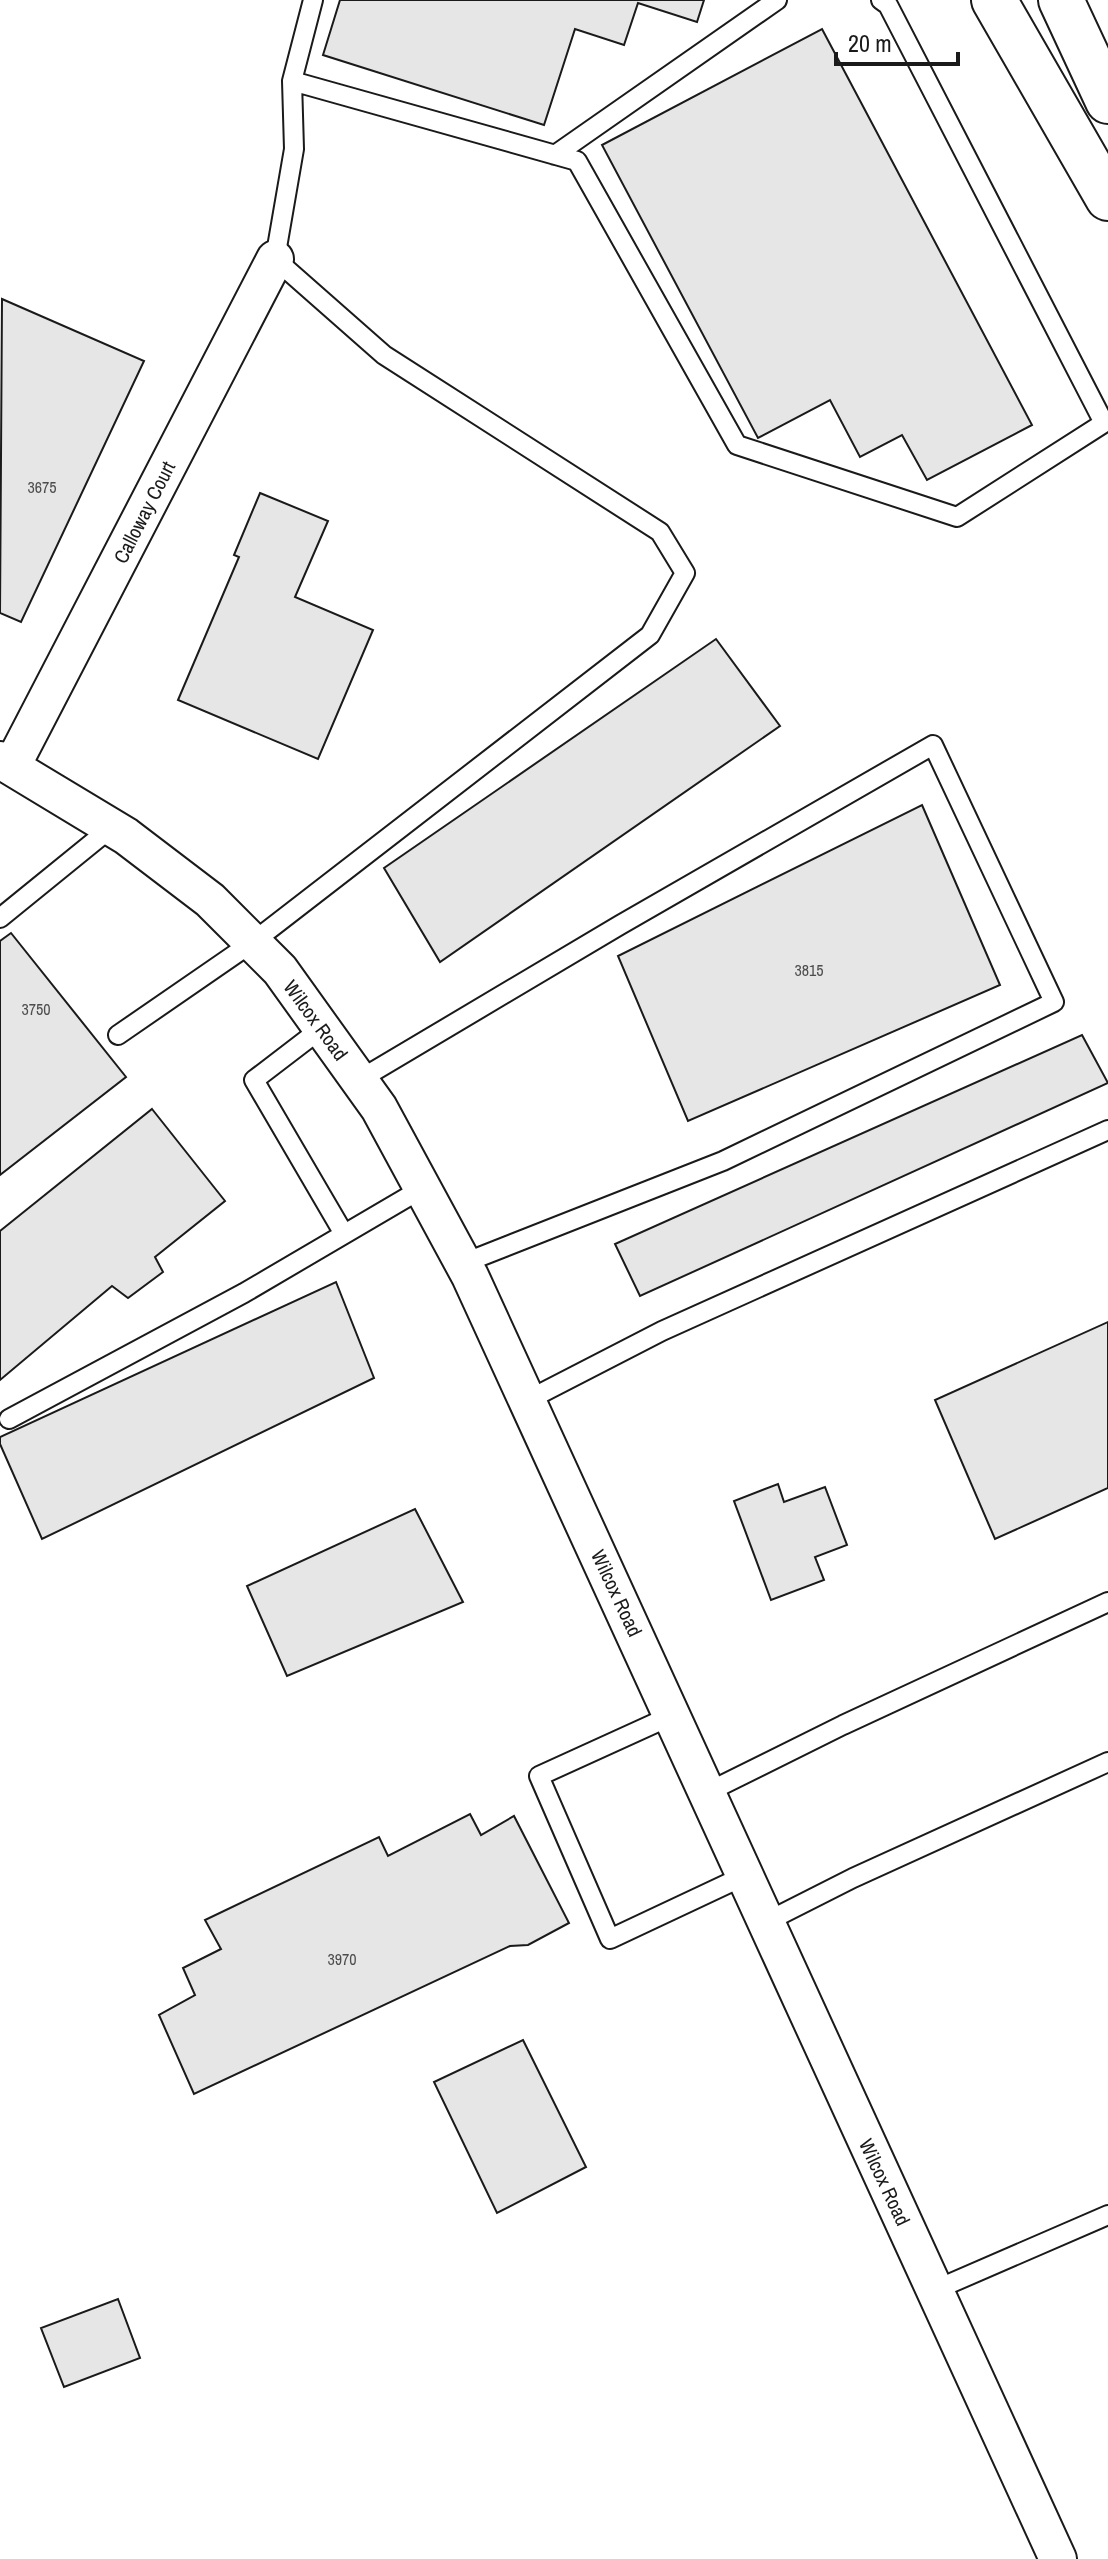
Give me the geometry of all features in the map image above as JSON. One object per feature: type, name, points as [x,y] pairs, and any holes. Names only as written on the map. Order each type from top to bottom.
[{"type":"highway","points":[[994,0],[1108,198]]},
{"type":"highway","points":[[1061,0],[1108,101]]},
{"type":"street","name":"Calloway Court","points":[[6,763],[275,259]]},
{"type":"street","name":"Wilcox Road","points":[[6,763],[112,827],[210,900],[280,970],[379,1108],[464,1263],[1058,2559]]},
{"type":"lane","points":[[118,1035],[253,942],[650,635],[685,573],[660,532],[384,355],[275,259],[294,149],[292,81],[313,0]]},
{"type":"lane","points":[[555,155],[777,0]]},
{"type":"lane","points":[[292,81],[577,161],[737,445],[957,517],[1104,423],[888,5],[881,0]]},
{"type":"lane","points":[[359,1080],[933,745],[1054,1002],[723,1161],[464,1263]]},
{"type":"lane","points":[[0,918],[112,827]]},
{"type":"lane","points":[[322,1028],[254,1080],[344,1234]]},
{"type":"lane","points":[[528,1400],[662,1331],[1108,1130]]},
{"type":"lane","points":[[9,1419],[244,1293],[423,1188]]},
{"type":"lane","points":[[708,1792],[843,1725],[1108,1602]]},
{"type":"lane","points":[[673,1715],[539,1776],[610,1939],[744,1876]]},
{"type":"lane","points":[[766,1922],[853,1878],[1108,1762]]},
{"type":"lane","points":[[935,2290],[1108,2215]]},
{"type":"building","points":[[340,0],[704,0],[697,22],[638,3],[624,45],[575,29],[544,125],[323,55]]},
{"type":"building","points":[[822,29],[1032,425],[927,480],[902,435],[860,457],[830,400],[758,438],[602,145]]},
{"type":"building","points":[[2,299],[144,361],[21,622],[0,613]]},
{"type":"building","points":[[260,493],[328,521],[295,597],[373,630],[318,759],[178,700],[239,557],[234,555]]},
{"type":"building","points":[[716,639],[780,726],[440,962],[384,868]]},
{"type":"building","points":[[922,805],[1000,985],[688,1121],[618,956]]},
{"type":"building","points":[[11,933],[126,1077],[0,1175],[0,941]]},
{"type":"building","points":[[1082,1035],[1108,1083],[640,1296],[615,1244]]},
{"type":"building","points":[[152,1109],[225,1201],[155,1257],[163,1272],[128,1298],[112,1286],[0,1380],[0,1231]]},
{"type":"building","points":[[336,1282],[374,1378],[42,1539],[0,1444],[0,1437]]},
{"type":"building","points":[[1108,1322],[1108,1488],[995,1539],[935,1400]]},
{"type":"building","points":[[778,1484],[784,1502],[825,1487],[847,1545],[815,1557],[824,1580],[771,1600],[734,1501]]},
{"type":"building","points":[[415,1509],[463,1602],[287,1676],[247,1586]]},
{"type":"building","points":[[470,1814],[481,1835],[514,1816],[569,1923],[528,1945],[510,1946],[194,2094],[159,2015],[195,1995],[183,1968],[221,1949],[205,1920],[379,1837],[388,1856]]},
{"type":"building","points":[[523,2040],[586,2167],[497,2213],[434,2082]]},
{"type":"building","points":[[118,2299],[140,2358],[64,2387],[41,2328]]}]
